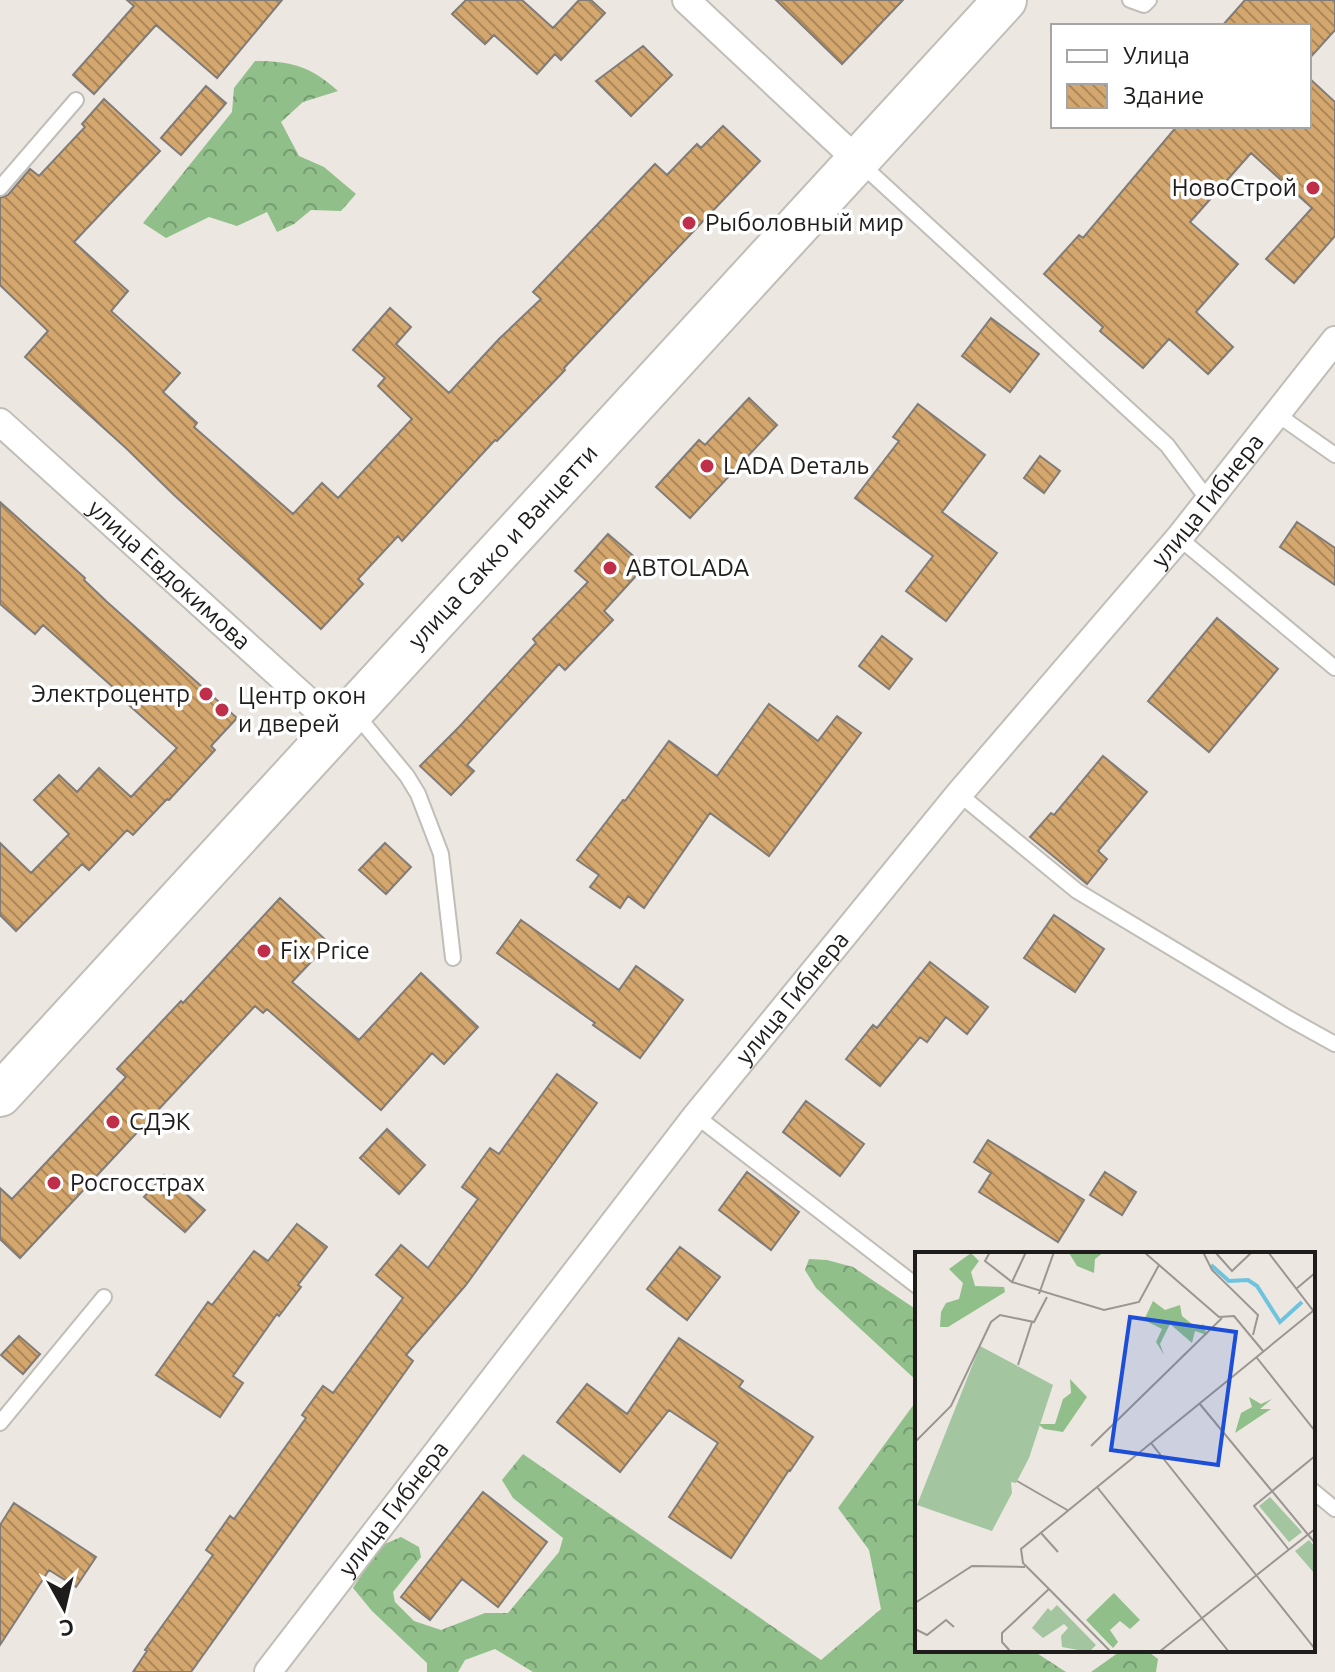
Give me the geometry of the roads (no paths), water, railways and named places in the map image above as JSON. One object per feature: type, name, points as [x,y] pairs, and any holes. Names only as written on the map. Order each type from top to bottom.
[{"type":"main road","name":"улица Сакко и Ванцетти","points":[[0,1095],[1005,0]]},
{"type":"street","points":[[689,1],[858,161]]},
{"type":"street","name":"улица Гибнера","points":[[268,1672],[696,1116],[959,794],[1179,538],[1335,340]]},
{"type":"street","name":"улица Евдокимова","points":[[0,422],[346,720]]},
{"type":"lane","points":[[1130,0],[1144,5],[1149,0]]},
{"type":"lane","points":[[0,188],[76,100]]},
{"type":"lane","points":[[858,161],[1167,445],[1209,501]]},
{"type":"lane","points":[[1278,415],[1335,455]]},
{"type":"lane","points":[[1179,538],[1335,668]]},
{"type":"lane","points":[[346,720],[407,776],[418,794],[441,854],[453,958]]},
{"type":"lane","points":[[959,794],[1077,891],[1335,1044]]},
{"type":"lane","points":[[696,1116],[915,1284]]},
{"type":"lane","points":[[0,1423],[104,1297]]},
{"type":"lane","points":[[1315,1495],[1335,1509]]},
{"type":"place","name":"НовоСтрой","points":[[1313,188]]},
{"type":"place","name":"Рыболовный мир","points":[[689,223]]},
{"type":"place","name":"LADA Dеталь","points":[[707,466]]},
{"type":"place","name":"АВТОLADA","points":[[610,568]]},
{"type":"place","name":"Электроцентр","points":[[206,694]]},
{"type":"place","name":"Центр окон и дверей","points":[[222,710]]},
{"type":"place","name":"Fix Price","points":[[264,951]]},
{"type":"place","name":"СДЭК","points":[[113,1122]]},
{"type":"place","name":"Росгосстрах","points":[[54,1183]]}]
